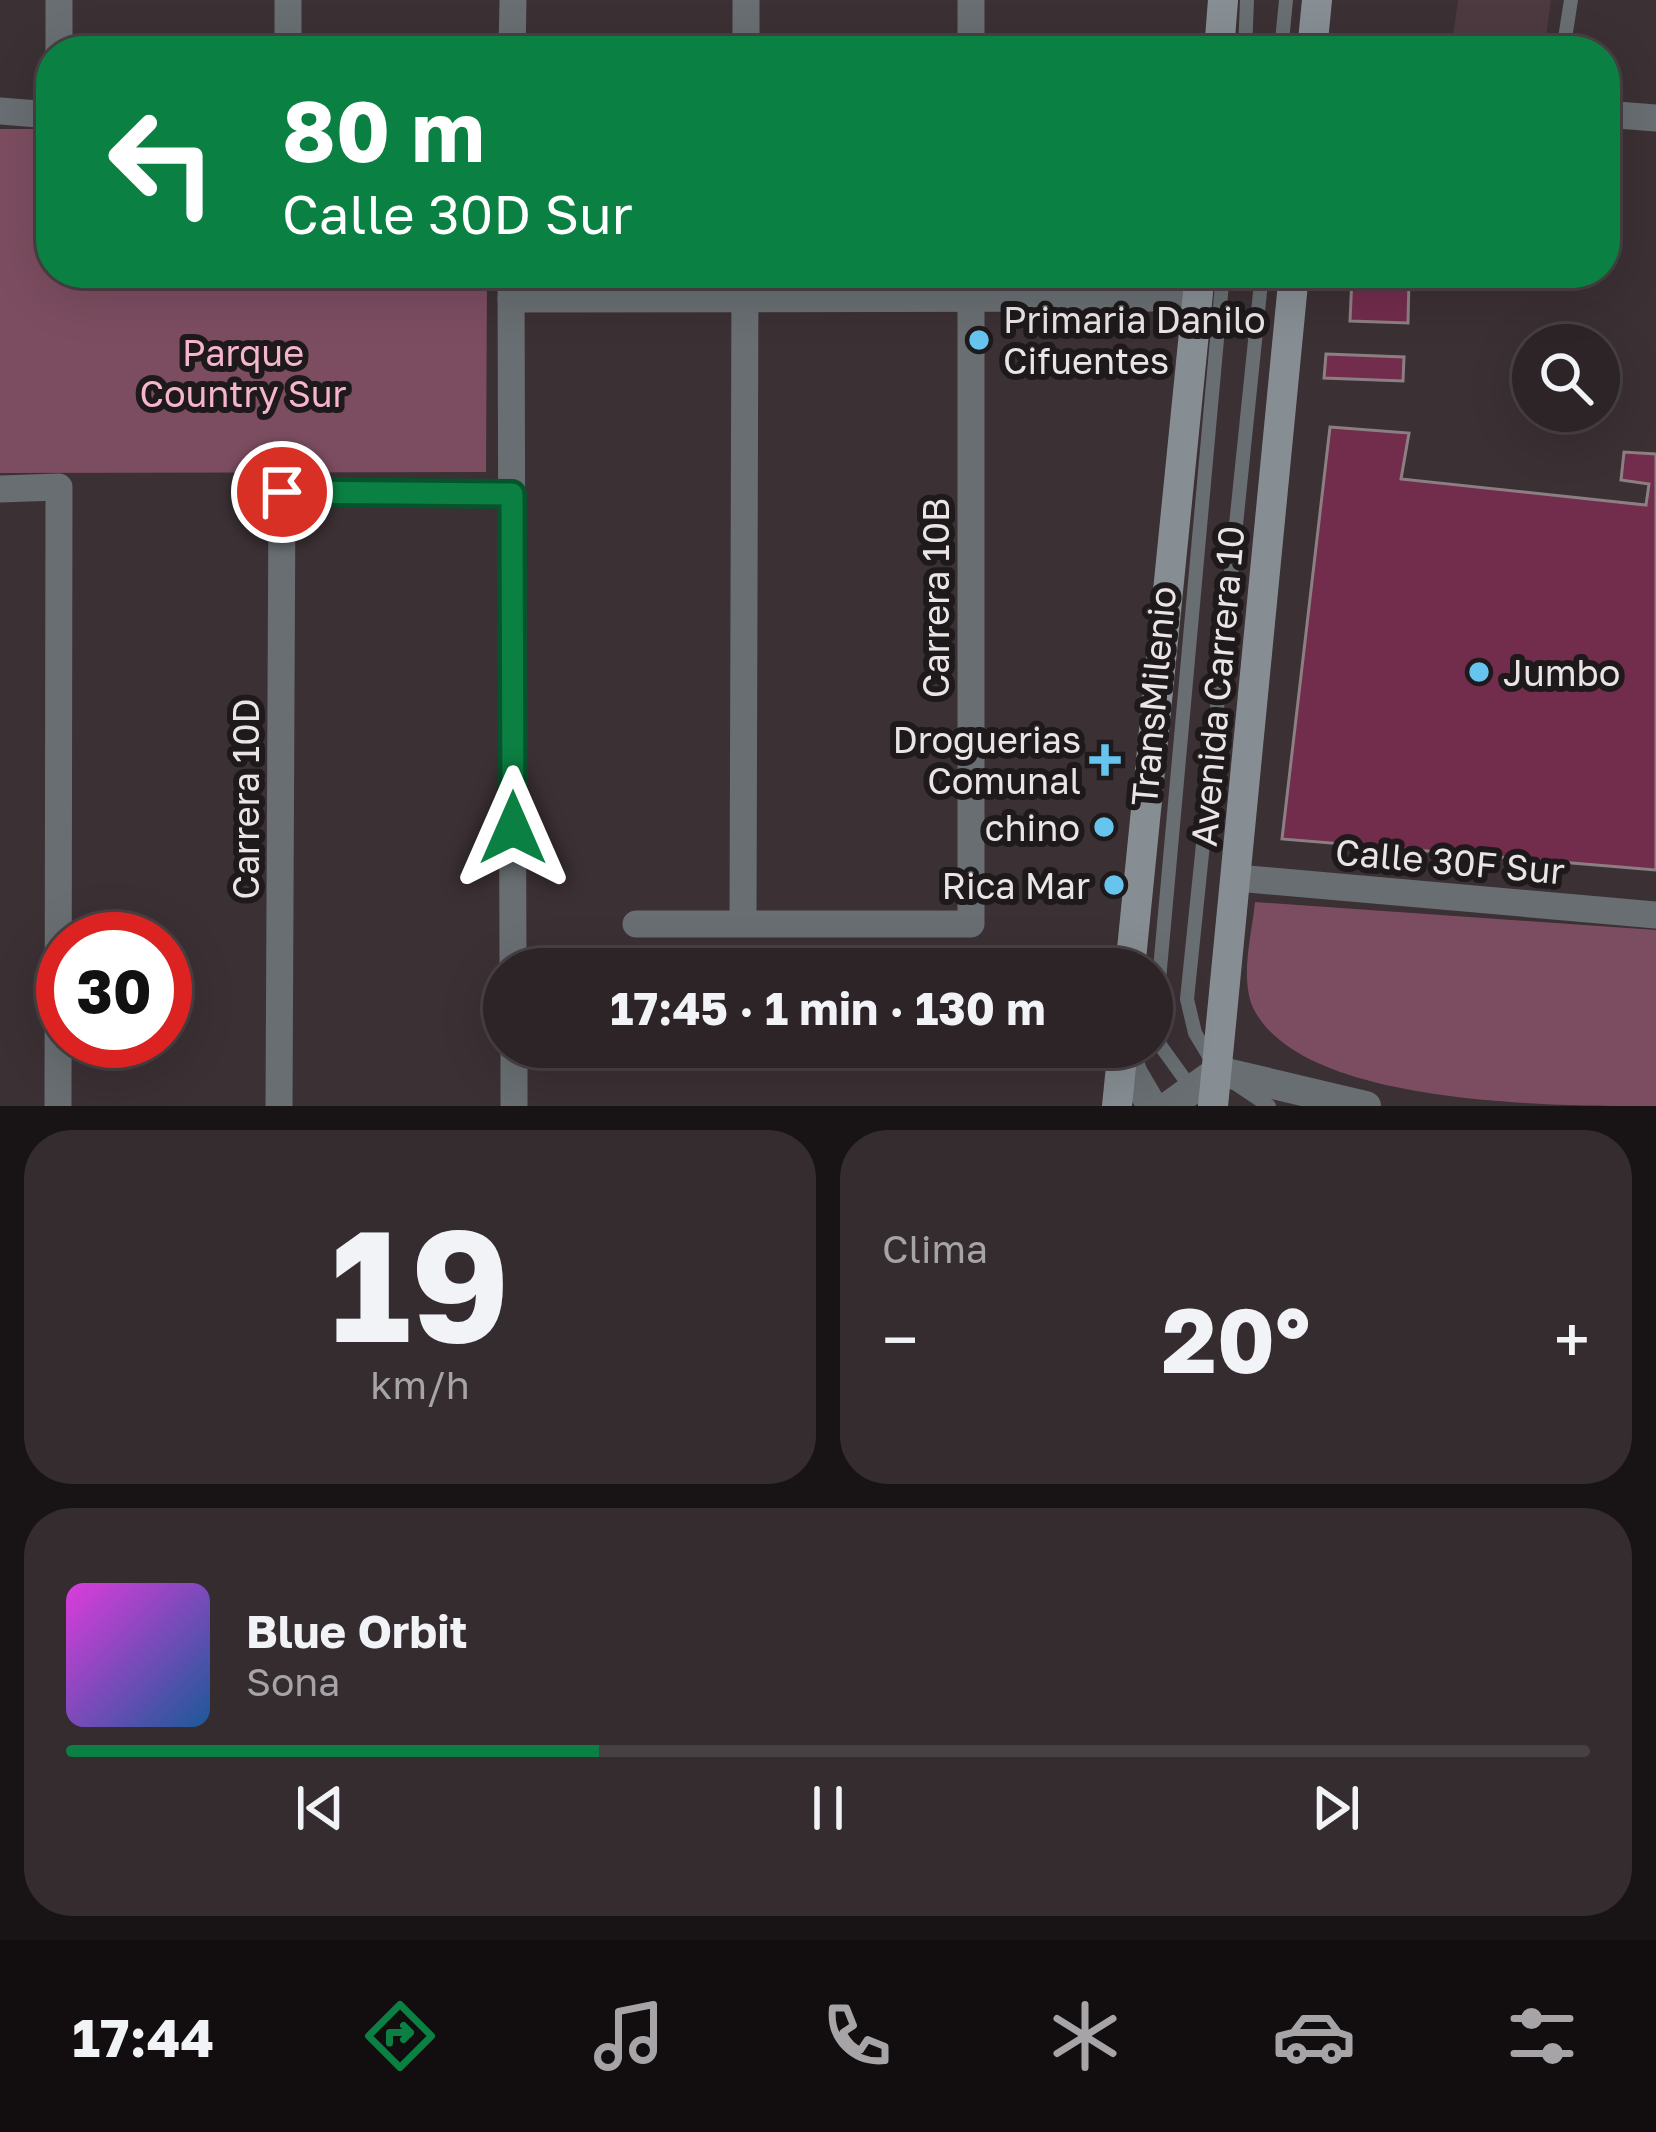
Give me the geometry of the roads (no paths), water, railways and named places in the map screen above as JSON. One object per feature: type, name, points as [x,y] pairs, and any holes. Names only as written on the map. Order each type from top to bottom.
[{"type":"main road","points":[[1221,36],[1223,0]]},
{"type":"main road","points":[[1314,36],[1318,0]]},
{"type":"main road","name":"Avenida Carrera 10","points":[[1132,948],[1199,288]]},
{"type":"main road","name":"Avenida Carrera 10","points":[[1196,1102],[1218,1071],[1293,288]]},
{"type":"main road","points":[[1117,1106],[1122,1068]]},
{"type":"street","points":[[59,0],[59,36]]},
{"type":"street","points":[[288,0],[288,36]]},
{"type":"street","points":[[512,36],[513,0]]},
{"type":"street","points":[[746,0],[746,36]]},
{"type":"street","points":[[971,0],[971,36]]},
{"type":"street","points":[[0,111],[36,114]]},
{"type":"street","points":[[1620,115],[1656,118]]},
{"type":"street","points":[[511,288],[513,948]]},
{"type":"street","points":[[636,924],[743,923],[745,288]]},
{"type":"street","name":"Carrera 10B","points":[[743,923],[971,924],[971,288]]},
{"type":"street","points":[[0,489],[59,487],[58,1106]]},
{"type":"street","name":"Carrera 10D","points":[[279,1106],[282,492],[512,494]]},
{"type":"street","name":"Calle 30F Sur","points":[[1238,878],[1656,915]]},
{"type":"street","points":[[514,1068],[514,1106]]},
{"type":"street","points":[[1131,1068],[1152,1106]]},
{"type":"street","points":[[1218,1071],[1366,1106]]},
{"type":"lane","points":[[1246,36],[1247,0]]},
{"type":"lane","points":[[1282,36],[1286,0]]},
{"type":"lane","points":[[1565,36],[1571,0]]},
{"type":"lane","name":"TransMilenio","points":[[1196,1102],[1160,1045],[1156,1012],[1222,288]]},
{"type":"lane","name":"TransMilenio","points":[[1260,288],[1187,999],[1195,1033],[1218,1071],[1269,1106]]},
{"type":"place","name":"Primaria Danilo Cifuentes","points":[[979,340]]},
{"type":"place","name":"Jumbo","points":[[1479,672]]},
{"type":"place","name":"Droguerias Comunal","points":[[1105,760]]},
{"type":"place","name":"chino","points":[[1104,827]]},
{"type":"place","name":"Rica Mar","points":[[1114,885]]},
{"type":"park label","name":"Parque Country Sur","points":[[243,372]]}]
